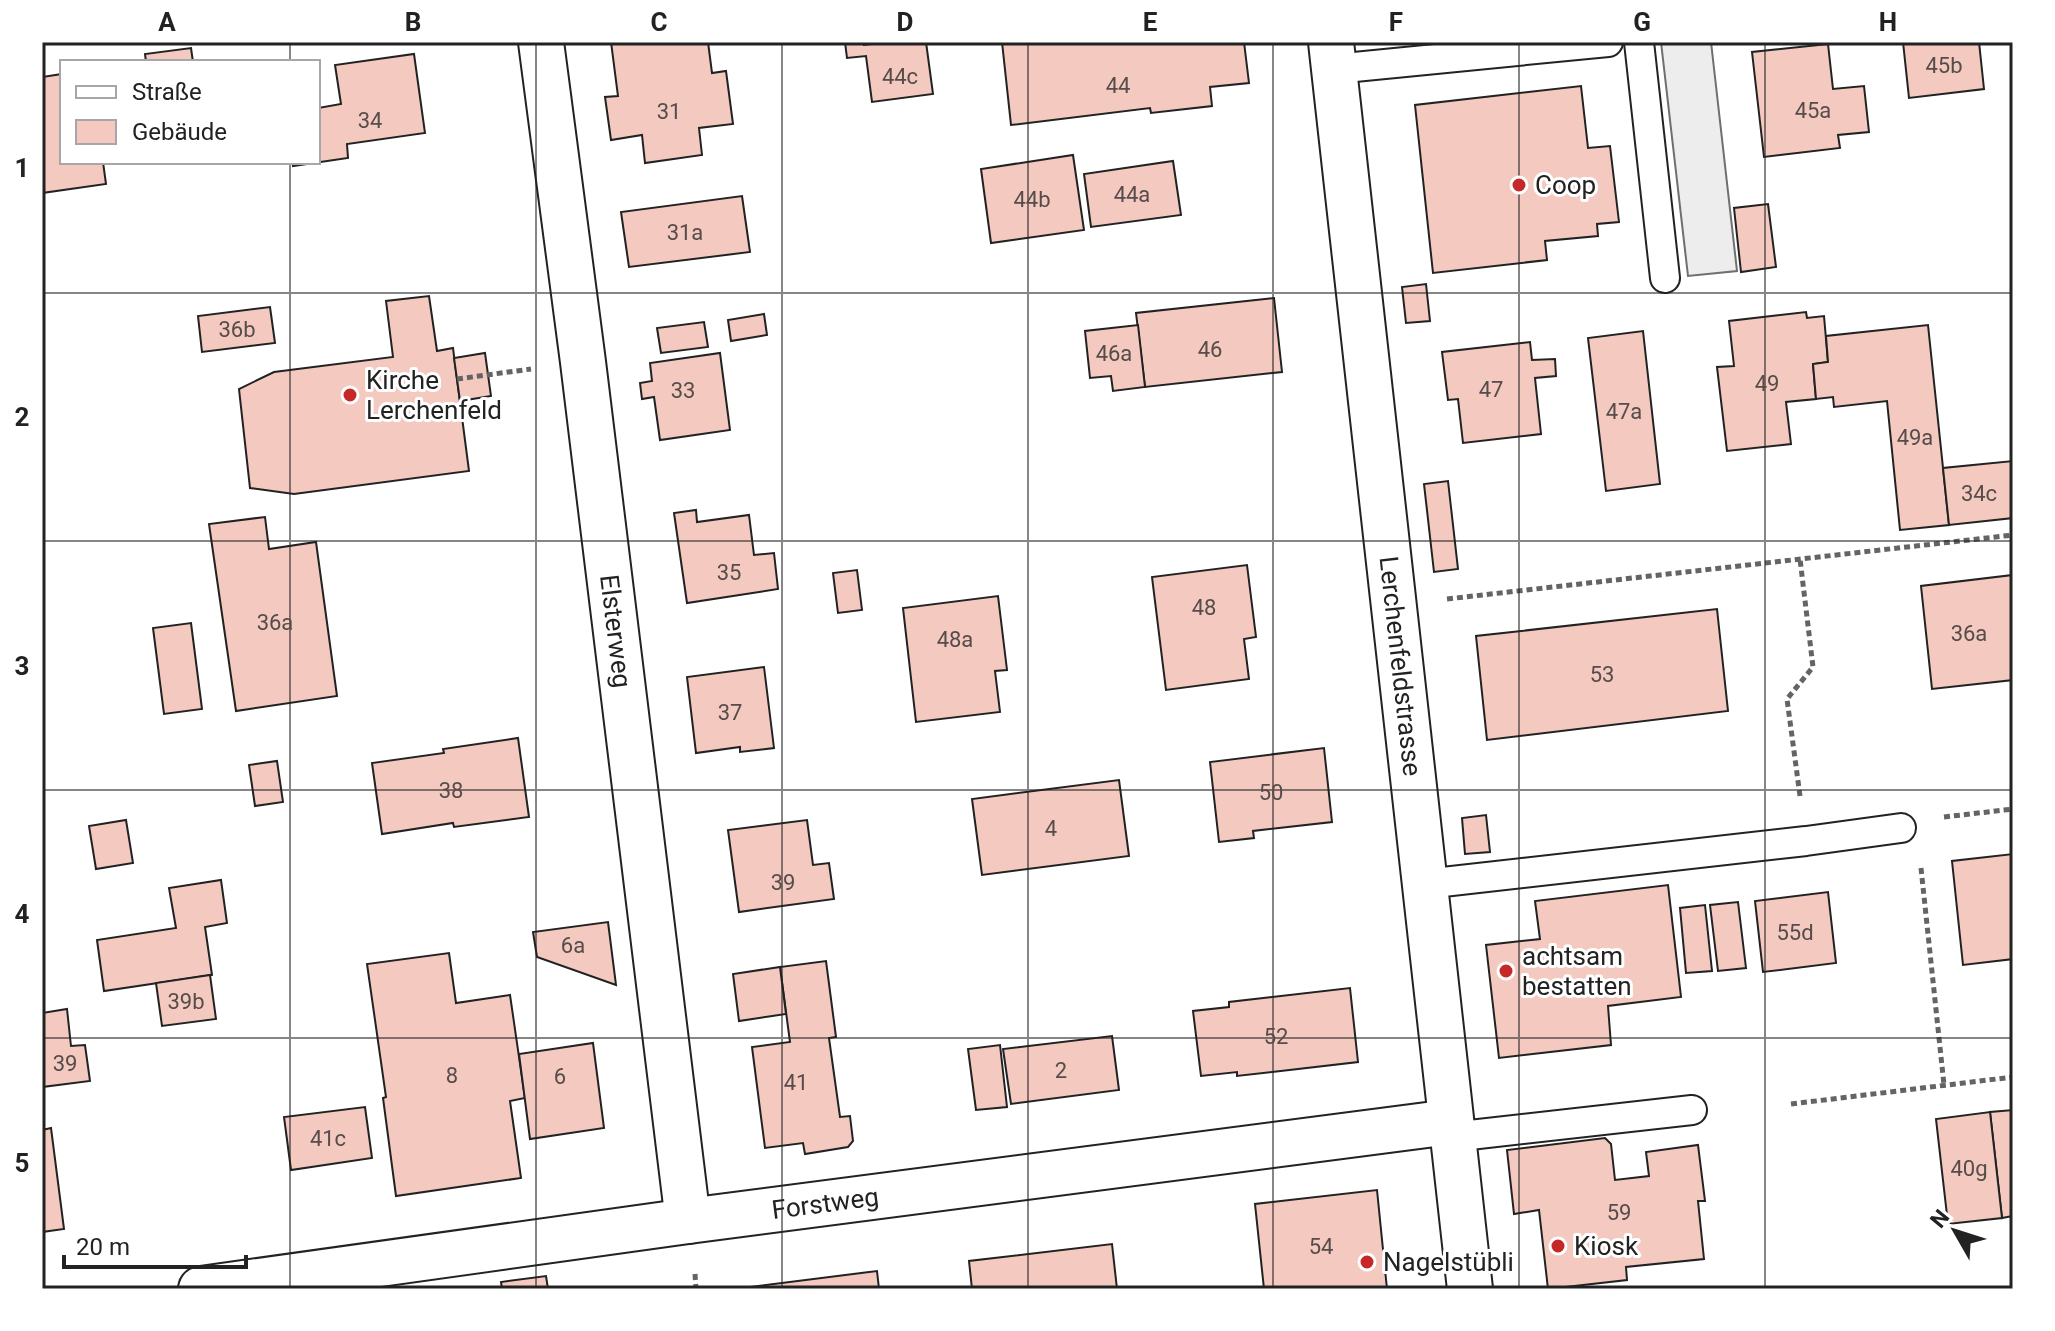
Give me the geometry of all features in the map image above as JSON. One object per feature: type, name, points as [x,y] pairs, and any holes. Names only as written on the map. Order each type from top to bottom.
[{"type":"street","name":"Elsterweg","points":[[541,42],[688,1221]]},
{"type":"street","name":"Lerchenfeldstrasse","points":[[1332,56],[1470,1289]]},
{"type":"street","name":"Forstweg","points":[[201,1289],[688,1221],[1451,1129]]},
{"type":"lane","points":[[1332,56],[1608,42]]},
{"type":"lane","points":[[1639,42],[1665,278]]},
{"type":"lane","points":[[1425,884],[1806,841],[1908,824]]},
{"type":"lane","points":[[1451,1129],[1692,1110]]},
{"type":"path","points":[[457,379],[514,371]]},
{"type":"path","points":[[1394,605],[2013,535]]},
{"type":"path","points":[[1800,559],[1813,667],[1787,699],[1806,841]]},
{"type":"path","points":[[1944,1085],[1908,824],[2013,809]]},
{"type":"path","points":[[1791,1104],[2013,1077]]},
{"type":"shaded area","points":[[1661,42],[1711,42],[1737,271],[1688,276]]},
{"type":"building","points":[[611,42],[708,42],[712,73],[726,71],[733,124],[699,128],[702,155],[645,163],[642,135],[611,140],[605,97],[618,96]]},
{"type":"building","points":[[845,42],[864,42],[864,45],[926,42],[933,94],[872,102],[866,56],[847,58]]},
{"type":"building","points":[[1002,42],[1244,42],[1249,83],[1210,87],[1212,106],[1151,113],[1150,108],[1011,125]]},
{"type":"building","points":[[1903,42],[1979,42],[1984,89],[1909,98]]},
{"type":"building","points":[[1828,44],[1833,89],[1864,86],[1869,132],[1838,135],[1840,148],[1764,157],[1752,52]]},
{"type":"building","points":[[191,48],[193,60],[146,60],[145,54]]},
{"type":"building","points":[[414,54],[425,133],[347,144],[348,158],[320,162],[320,108],[341,104],[335,65]]},
{"type":"building","points":[[60,74],[60,164],[103,164],[106,184],[42,193],[42,77]]},
{"type":"building","name":"Coop","points":[[1581,86],[1588,148],[1610,146],[1619,222],[1597,224],[1598,236],[1545,241],[1547,260],[1433,273],[1415,105]]},
{"type":"building","points":[[1073,155],[1084,230],[991,243],[981,169]]},
{"type":"building","points":[[1173,161],[1181,215],[1091,227],[1084,174]]},
{"type":"building","points":[[742,196],[750,252],[629,267],[621,212]]},
{"type":"building","points":[[1768,204],[1776,267],[1741,272],[1734,208]]},
{"type":"building","points":[[1426,284],[1430,321],[1406,323],[1402,287]]},
{"type":"building","name":"Kirche Lerchenfeld","points":[[429,296],[437,351],[453,348],[469,471],[294,494],[250,488],[239,389],[274,372],[393,357],[386,301]]},
{"type":"building","points":[[1274,298],[1282,372],[1145,387],[1136,313]]},
{"type":"building","points":[[270,307],[275,343],[202,352],[198,316]]},
{"type":"building","points":[[1806,312],[1807,318],[1824,316],[1828,362],[1813,364],[1816,399],[1786,402],[1791,444],[1727,451],[1717,367],[1734,366],[1729,321]]},
{"type":"building","points":[[764,314],[767,335],[731,341],[728,320]]},
{"type":"building","points":[[704,322],[708,347],[661,353],[657,328]]},
{"type":"building","points":[[1138,325],[1145,387],[1113,391],[1111,376],[1090,378],[1085,331]]},
{"type":"building","points":[[1928,325],[1949,525],[1900,530],[1887,401],[1834,407],[1833,397],[1816,399],[1813,364],[1828,362],[1826,336]]},
{"type":"building","points":[[1643,331],[1660,484],[1606,491],[1588,338]]},
{"type":"building","points":[[1530,342],[1532,360],[1555,359],[1556,376],[1535,378],[1541,434],[1463,443],[1458,399],[1448,400],[1442,352]]},
{"type":"building","points":[[485,353],[491,396],[460,401],[454,358]]},
{"type":"building","points":[[720,353],[730,430],[660,440],[654,397],[642,399],[640,383],[652,381],[650,363]]},
{"type":"building","points":[[2013,461],[2013,518],[1949,525],[1943,468]]},
{"type":"building","points":[[1448,481],[1458,569],[1434,572],[1424,484]]},
{"type":"building","points":[[696,510],[697,522],[749,515],[754,555],[774,553],[778,589],[687,603],[674,513]]},
{"type":"building","points":[[265,517],[269,549],[316,542],[337,696],[236,711],[209,524]]},
{"type":"building","points":[[1247,565],[1256,637],[1244,639],[1249,679],[1166,690],[1152,577]]},
{"type":"building","points":[[857,570],[862,610],[838,613],[833,573]]},
{"type":"building","points":[[2013,575],[2013,680],[1932,689],[1921,586]]},
{"type":"building","points":[[998,596],[1007,670],[995,671],[1000,712],[916,722],[903,608]]},
{"type":"building","points":[[1717,609],[1728,711],[1487,740],[1476,636]]},
{"type":"building","points":[[191,623],[202,709],[164,714],[153,628]]},
{"type":"building","points":[[764,667],[774,748],[740,752],[740,747],[696,753],[687,677]]},
{"type":"building","points":[[518,738],[529,817],[454,827],[453,823],[382,834],[372,763]]},
{"type":"building","points":[[1324,748],[1332,822],[1253,831],[1254,838],[1219,842],[1210,762]]},
{"type":"building","points":[[277,761],[283,802],[255,806],[249,765]]},
{"type":"building","points":[[1119,780],[1129,856],[982,875],[972,799]]},
{"type":"building","points":[[1486,815],[1490,852],[1465,854],[1462,818]]},
{"type":"building","points":[[126,820],[133,863],[96,869],[89,826]]},
{"type":"building","points":[[807,820],[813,865],[829,863],[834,899],[739,912],[728,830]]},
{"type":"building","points":[[2013,854],[2013,959],[1963,965],[1952,861]]},
{"type":"building","points":[[221,880],[227,923],[205,927],[212,975],[104,991],[97,940],[176,928],[169,888]]},
{"type":"building","points":[[1668,885],[1681,997],[1608,1006],[1611,1045],[1499,1058],[1486,945],[1540,939],[1535,901]]},
{"type":"building","points":[[1828,892],[1836,963],[1763,972],[1755,901]]},
{"type":"building","points":[[1738,902],[1746,968],[1718,971],[1710,905]]},
{"type":"building","points":[[1705,905],[1712,971],[1686,973],[1680,908]]},
{"type":"building","points":[[608,922],[616,985],[537,957],[533,932]]},
{"type":"building","points":[[449,953],[456,1003],[510,995],[525,1098],[510,1101],[521,1178],[396,1196],[367,964]]},
{"type":"building","points":[[826,961],[836,1037],[829,1038],[840,1117],[850,1116],[853,1141],[848,1147],[805,1154],[803,1143],[765,1148],[752,1047],[790,1042],[780,967]]},
{"type":"building","points":[[780,967],[786,1014],[739,1021],[733,974]]},
{"type":"building","points":[[210,975],[216,1019],[162,1026],[156,983]]},
{"type":"building","points":[[1350,988],[1358,1062],[1237,1076],[1237,1072],[1201,1076],[1193,1011],[1229,1007],[1229,1002]]},
{"type":"building","points":[[67,1009],[71,1046],[85,1045],[90,1081],[42,1087],[42,1013]]},
{"type":"building","points":[[1112,1036],[1119,1090],[1011,1104],[1003,1049]]},
{"type":"building","points":[[593,1043],[604,1128],[530,1139],[519,1054]]},
{"type":"building","points":[[1000,1045],[1007,1107],[976,1110],[968,1049]]},
{"type":"building","points":[[365,1107],[372,1158],[291,1170],[284,1117]]},
{"type":"building","points":[[2013,1110],[2013,1216],[2002,1218],[1990,1112]]},
{"type":"building","points":[[1990,1112],[2002,1218],[1948,1224],[1936,1119]]},
{"type":"building","points":[[51,1128],[64,1229],[42,1232],[42,1130]]},
{"type":"building","points":[[1605,1138],[1611,1144],[1615,1180],[1649,1176],[1646,1152],[1698,1145],[1705,1201],[1698,1201],[1704,1259],[1626,1267],[1627,1280],[1548,1289],[1539,1210],[1514,1214],[1507,1150]]},
{"type":"building","points":[[1377,1190],[1387,1289],[1264,1289],[1255,1204]]},
{"type":"building","points":[[1112,1244],[1117,1289],[972,1289],[969,1261]]},
{"type":"building","points":[[877,1271],[879,1289],[735,1289]]},
{"type":"building","points":[[546,1276],[548,1289],[502,1289],[501,1282]]},
{"type":"place","name":"Coop","points":[[1519,185]]},
{"type":"place","name":"Kirche Lerchenfeld","points":[[350,395]]},
{"type":"place","name":"achtsam bestatten","points":[[1506,971]]},
{"type":"place","name":"Kiosk","points":[[1558,1246]]},
{"type":"place","name":"Nagelstübli","points":[[1367,1262]]}]
